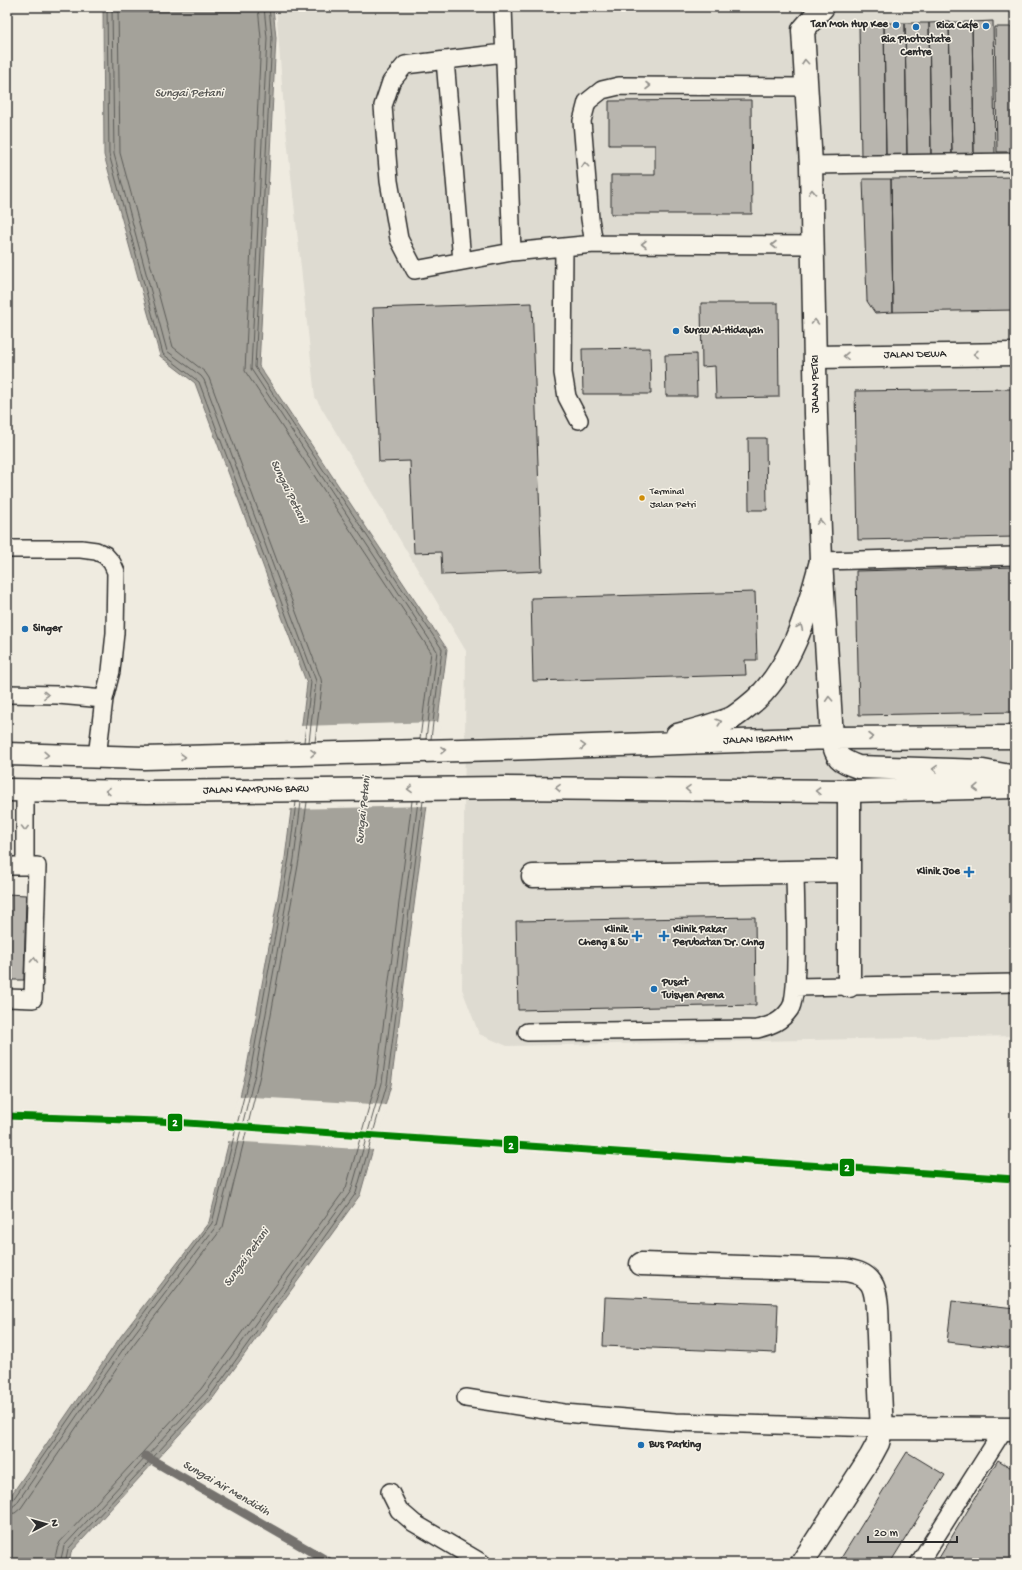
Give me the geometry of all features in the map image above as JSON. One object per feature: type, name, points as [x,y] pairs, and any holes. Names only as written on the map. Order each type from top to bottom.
[{"type":"main road","name":"JALAN PETRI","points":[[800,7],[803,30],[811,165],[814,245],[816,414],[821,561],[832,738],[835,753],[844,762],[858,767],[983,771],[1015,777]]},
{"type":"main road","points":[[803,30],[822,7]]},
{"type":"main road","name":"JALAN DEWA","points":[[816,357],[1015,354]]},
{"type":"main road","points":[[655,743],[733,717],[758,699],[774,680],[789,654],[810,604],[821,561]]},
{"type":"main road","name":"JALAN IBRAHIM","points":[[97,756],[144,758],[832,738],[1015,736]]},
{"type":"main road","points":[[7,754],[97,756]]},
{"type":"main road","points":[[849,986],[849,791],[1015,787]]},
{"type":"main road","name":"JALAN KAMPUNG BARU","points":[[16,790],[147,792],[505,788],[849,791]]},
{"type":"main road","points":[[533,876],[849,871]]},
{"type":"main road","points":[[642,1264],[845,1270],[857,1272],[865,1276],[872,1284],[875,1291],[882,1428],[878,1443],[871,1456],[802,1563]]},
{"type":"main road","points":[[882,1428],[1009,1429]]},
{"type":"lane","points":[[503,7],[512,252]]},
{"type":"lane","points":[[504,52],[405,65],[391,82],[383,106],[389,181],[399,239],[415,270],[512,252],[594,244],[814,245]]},
{"type":"lane","points":[[445,60],[462,261]]},
{"type":"lane","points":[[594,244],[590,219],[582,121],[587,102],[602,90],[620,86],[806,87]]},
{"type":"lane","points":[[811,165],[1015,162]]},
{"type":"lane","points":[[564,248],[562,373],[566,397],[579,420]]},
{"type":"lane","points":[[7,549],[81,549],[96,551],[105,555],[112,563],[116,572],[115,633],[111,671],[104,699],[97,756]]},
{"type":"lane","points":[[821,561],[1015,556]]},
{"type":"lane","points":[[7,694],[58,695],[104,699]]},
{"type":"lane","points":[[16,790],[25,866]]},
{"type":"lane","points":[[7,866],[37,866],[33,999],[7,998]]},
{"type":"lane","points":[[526,1032],[757,1029],[777,1023],[791,1008],[795,987],[795,872]]},
{"type":"lane","points":[[795,987],[1015,983]]},
{"type":"lane","points":[[466,1398],[564,1413],[675,1422],[882,1428]]},
{"type":"lane","points":[[919,1563],[1009,1429]]},
{"type":"lane","points":[[390,1492],[399,1510],[414,1523],[482,1563]]},
{"type":"shaded area","points":[[276,7],[1015,7],[1015,1036],[507,1046],[479,1034],[462,989],[466,651],[315,397],[284,111]]},
{"type":"water","name":"Sungai Petani","points":[[103,7],[273,7],[276,38],[259,366],[447,649],[391,1085],[360,1195],[213,1398],[71,1552],[69,1563],[7,1563],[7,1501],[121,1336],[209,1222],[246,1072],[285,858],[307,684],[195,383],[160,356],[104,155]]},
{"type":"pier","points":[[440,722],[429,806],[289,809],[300,726]]},
{"type":"pier","points":[[238,1096],[388,1105],[374,1150],[227,1141]]},
{"type":"building","points":[[614,7],[771,7],[771,9]]},
{"type":"building","points":[[993,21],[995,155],[974,155],[972,22]]},
{"type":"building","points":[[949,22],[952,155],[931,156],[929,23]]},
{"type":"building","points":[[949,22],[972,22],[974,155],[952,155]]},
{"type":"building","points":[[884,23],[886,156],[861,157],[859,24]]},
{"type":"building","points":[[884,23],[905,23],[907,156],[886,156]]},
{"type":"building","points":[[905,23],[929,23],[931,156],[907,156]]},
{"type":"building","points":[[995,27],[1015,27],[1015,152],[997,152]]},
{"type":"building","points":[[751,100],[752,214],[611,214],[611,175],[655,175],[655,145],[609,145],[609,101]]},
{"type":"building","points":[[1015,177],[1015,310],[893,312],[891,179]]},
{"type":"building","points":[[863,179],[891,179],[893,312],[875,313],[867,301]]},
{"type":"building","points":[[532,303],[542,571],[442,575],[441,552],[414,553],[410,461],[379,462],[373,308]]},
{"type":"building","points":[[701,303],[778,303],[779,397],[716,398],[715,366],[702,367]]},
{"type":"building","points":[[650,348],[651,394],[583,394],[582,349]]},
{"type":"building","points":[[696,354],[697,396],[666,396],[665,355]]},
{"type":"building","points":[[1015,389],[1015,537],[858,540],[855,391]]},
{"type":"building","points":[[748,438],[766,438],[767,510],[749,510]]},
{"type":"building","points":[[1015,567],[1015,712],[859,715],[856,571]]},
{"type":"building","points":[[755,592],[757,660],[745,660],[746,675],[533,681],[531,598]]},
{"type":"building","points":[[7,894],[26,895],[24,980],[7,980]]},
{"type":"building","points":[[755,917],[756,1005],[518,1010],[516,921]]},
{"type":"building","points":[[605,1297],[778,1304],[776,1353],[603,1346]]},
{"type":"building","points":[[952,1301],[1015,1308],[1015,1349],[947,1342]]},
{"type":"building","points":[[907,1452],[945,1475],[890,1563],[838,1563]]},
{"type":"building","points":[[998,1460],[1015,1470],[1015,1563],[936,1563]]},
{"type":"waterway","name":"Sungai Air Mendidih","points":[[145,1456],[331,1563]]},
{"type":"transit line","name":"2","points":[[7,1116],[158,1121],[1015,1179]]},
{"type":"place","name":"Tan Moh Hup Kee","points":[[896,25]]},
{"type":"place","name":"Rica Cafe","points":[[986,26]]},
{"type":"place","name":"Ria Photostate Centre","points":[[916,27]]},
{"type":"place","name":"Surau Al-Hidayah","points":[[676,331]]},
{"type":"place","name":"Terminal Jalan Petri","points":[[642,498]]},
{"type":"place","name":"Singer","points":[[25,629]]},
{"type":"place","name":"Klinik Joe","points":[[969,872]]},
{"type":"place","name":"Klinik Cheng & Su","points":[[637,936]]},
{"type":"place","name":"Klinik Pakar Perubatan Dr. Chng","points":[[664,936]]},
{"type":"place","name":"Pusat Tuisyen Arena","points":[[654,989]]},
{"type":"place","name":"Bus Parking","points":[[641,1445]]}]
